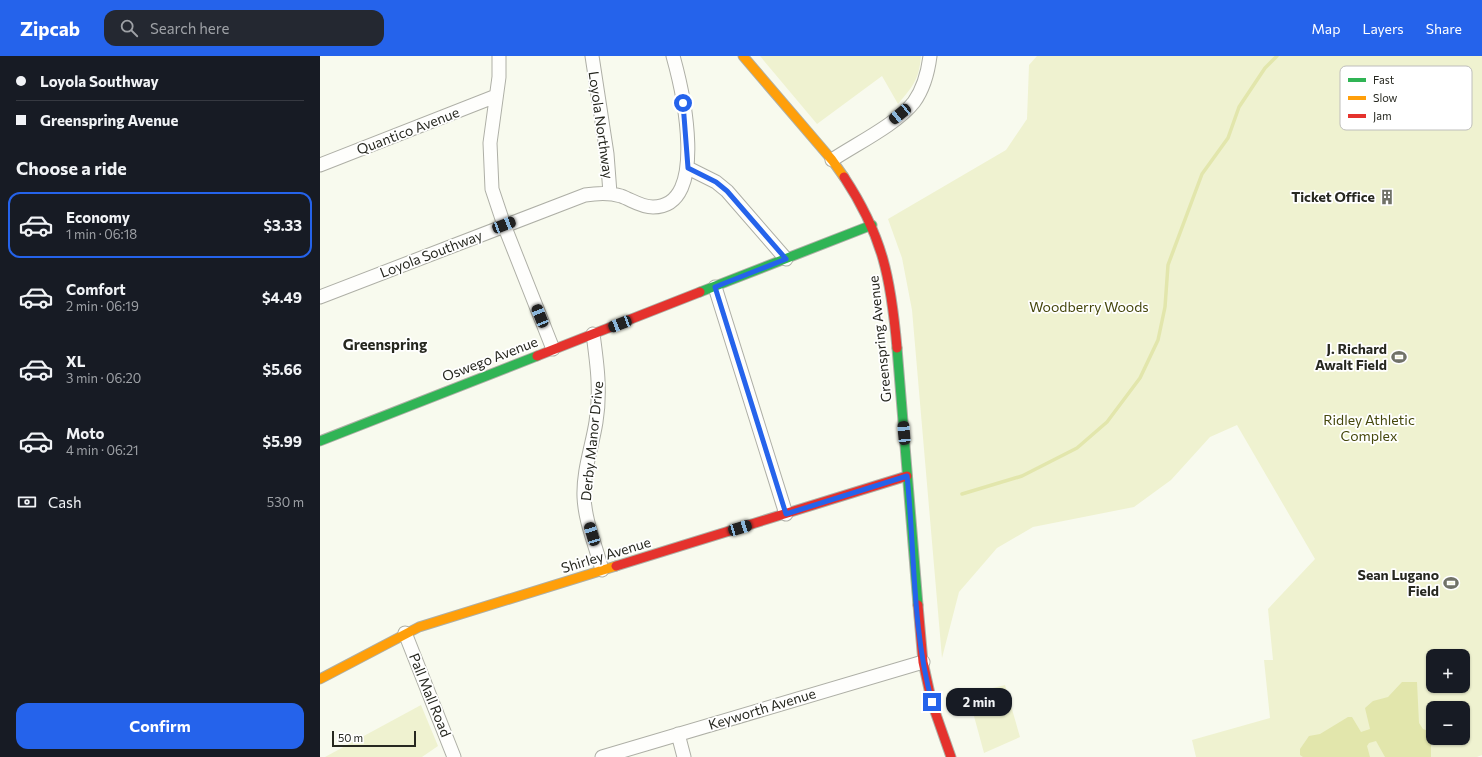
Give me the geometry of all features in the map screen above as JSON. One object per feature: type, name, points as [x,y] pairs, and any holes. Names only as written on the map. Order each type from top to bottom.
[{"type":"street","points":[[499,56],[499,78],[490,143],[490,164],[494,195],[504,225],[553,349]]},
{"type":"street","name":"Loyola Northway","points":[[592,56],[607,154],[610,193]]},
{"type":"street","name":"Loyola Southway","points":[[320,297],[585,195],[610,193],[622,196],[644,206],[661,206],[668,203],[679,194],[683,187],[688,168],[686,124],[673,56]]},
{"type":"street","name":"Greenspring Avenue","points":[[743,56],[832,160],[847,180],[872,225],[881,249],[891,291],[923,662],[932,702],[952,757]]},
{"type":"street","points":[[832,160],[893,120],[908,108],[922,88],[930,56]]},
{"type":"street","name":"Quantico Avenue","points":[[320,165],[496,96]]},
{"type":"street","points":[[688,168],[716,182],[727,191],[786,259]]},
{"type":"street","name":"Oswego Avenue","points":[[320,441],[872,225]]},
{"type":"street","points":[[715,287],[786,514]]},
{"type":"street","name":"Derby Manor Drive","points":[[593,334],[598,366],[598,404],[586,467],[584,496],[588,520],[602,570]]},
{"type":"street","name":"Shirley Avenue","points":[[320,679],[405,633],[602,570],[907,476]]},
{"type":"street","name":"Pall Mall Road","points":[[405,633],[454,757]]},
{"type":"street","name":"Keyworth Avenue","points":[[602,757],[923,662]]},
{"type":"street","points":[[678,734],[684,757]]},
{"type":"green space","points":[[760,56],[921,56],[917,77],[908,92],[898,104],[882,76],[817,124]]},
{"type":"green space","points":[[1037,56],[1482,56],[1482,755],[1477,757],[1196,757],[1192,740],[1270,718],[1264,660],[1273,660],[1268,609],[1315,559],[1237,425],[1210,437],[1171,480],[1134,507],[1033,527],[997,548],[959,592],[942,658],[912,310],[902,258],[888,219],[1006,150],[1027,119],[1029,65]]},
{"type":"green space","points":[[1005,685],[1020,737],[984,753],[968,694]]},
{"type":"green space","points":[[421,705],[438,746],[422,757],[325,757]]},
{"type":"shaded area","points":[[1402,682],[1417,682],[1419,723],[1423,729],[1426,730],[1426,745],[1431,745],[1431,757],[1385,757],[1376,741],[1369,743],[1367,746],[1370,757],[1303,757],[1300,755],[1300,749],[1309,736],[1320,734],[1348,717],[1352,717],[1361,732],[1370,729],[1365,708],[1373,701],[1388,697]]},
{"type":"waterway","points":[[962,494],[1022,476],[1077,448],[1107,422],[1140,378],[1158,340],[1165,307],[1168,265],[1202,174],[1228,138],[1239,107],[1265,68],[1277,56]]},
{"type":"traffic: fast","points":[[700,292],[872,225]]},
{"type":"traffic: fast","points":[[897,348],[918,605]]},
{"type":"traffic: fast","points":[[320,441],[537,356]]},
{"type":"traffic: slow","points":[[743,56],[832,160],[844,177]]},
{"type":"traffic: slow","points":[[320,679],[419,627],[616,566]]},
{"type":"traffic: jam","points":[[844,177],[868,219],[883,259],[892,300],[897,348]]},
{"type":"traffic: jam","points":[[537,356],[700,292]]},
{"type":"traffic: jam","points":[[616,566],[907,476]]},
{"type":"traffic: jam","points":[[918,605],[923,662],[932,703],[951,757]]},
{"type":"place","name":"Ticket Office","points":[[1387,197]]},
{"type":"place","name":"J. Richard Awalt Field","points":[[1399,357]]},
{"type":"place","name":"Sean Lugano Field","points":[[1451,583]]},
{"type":"district","name":"Greenspring","points":[[385,345]]},
{"type":"route","points":[[683,103],[686,124],[688,168],[716,182],[727,191],[786,259],[715,287],[786,514],[907,476],[920,644],[926,681],[932,702]]},
{"type":"park label","name":"Woodberry Woods","points":[[1089,307]]},
{"type":"park label","name":"Ridley Athletic Complex","points":[[1369,428]]}]
